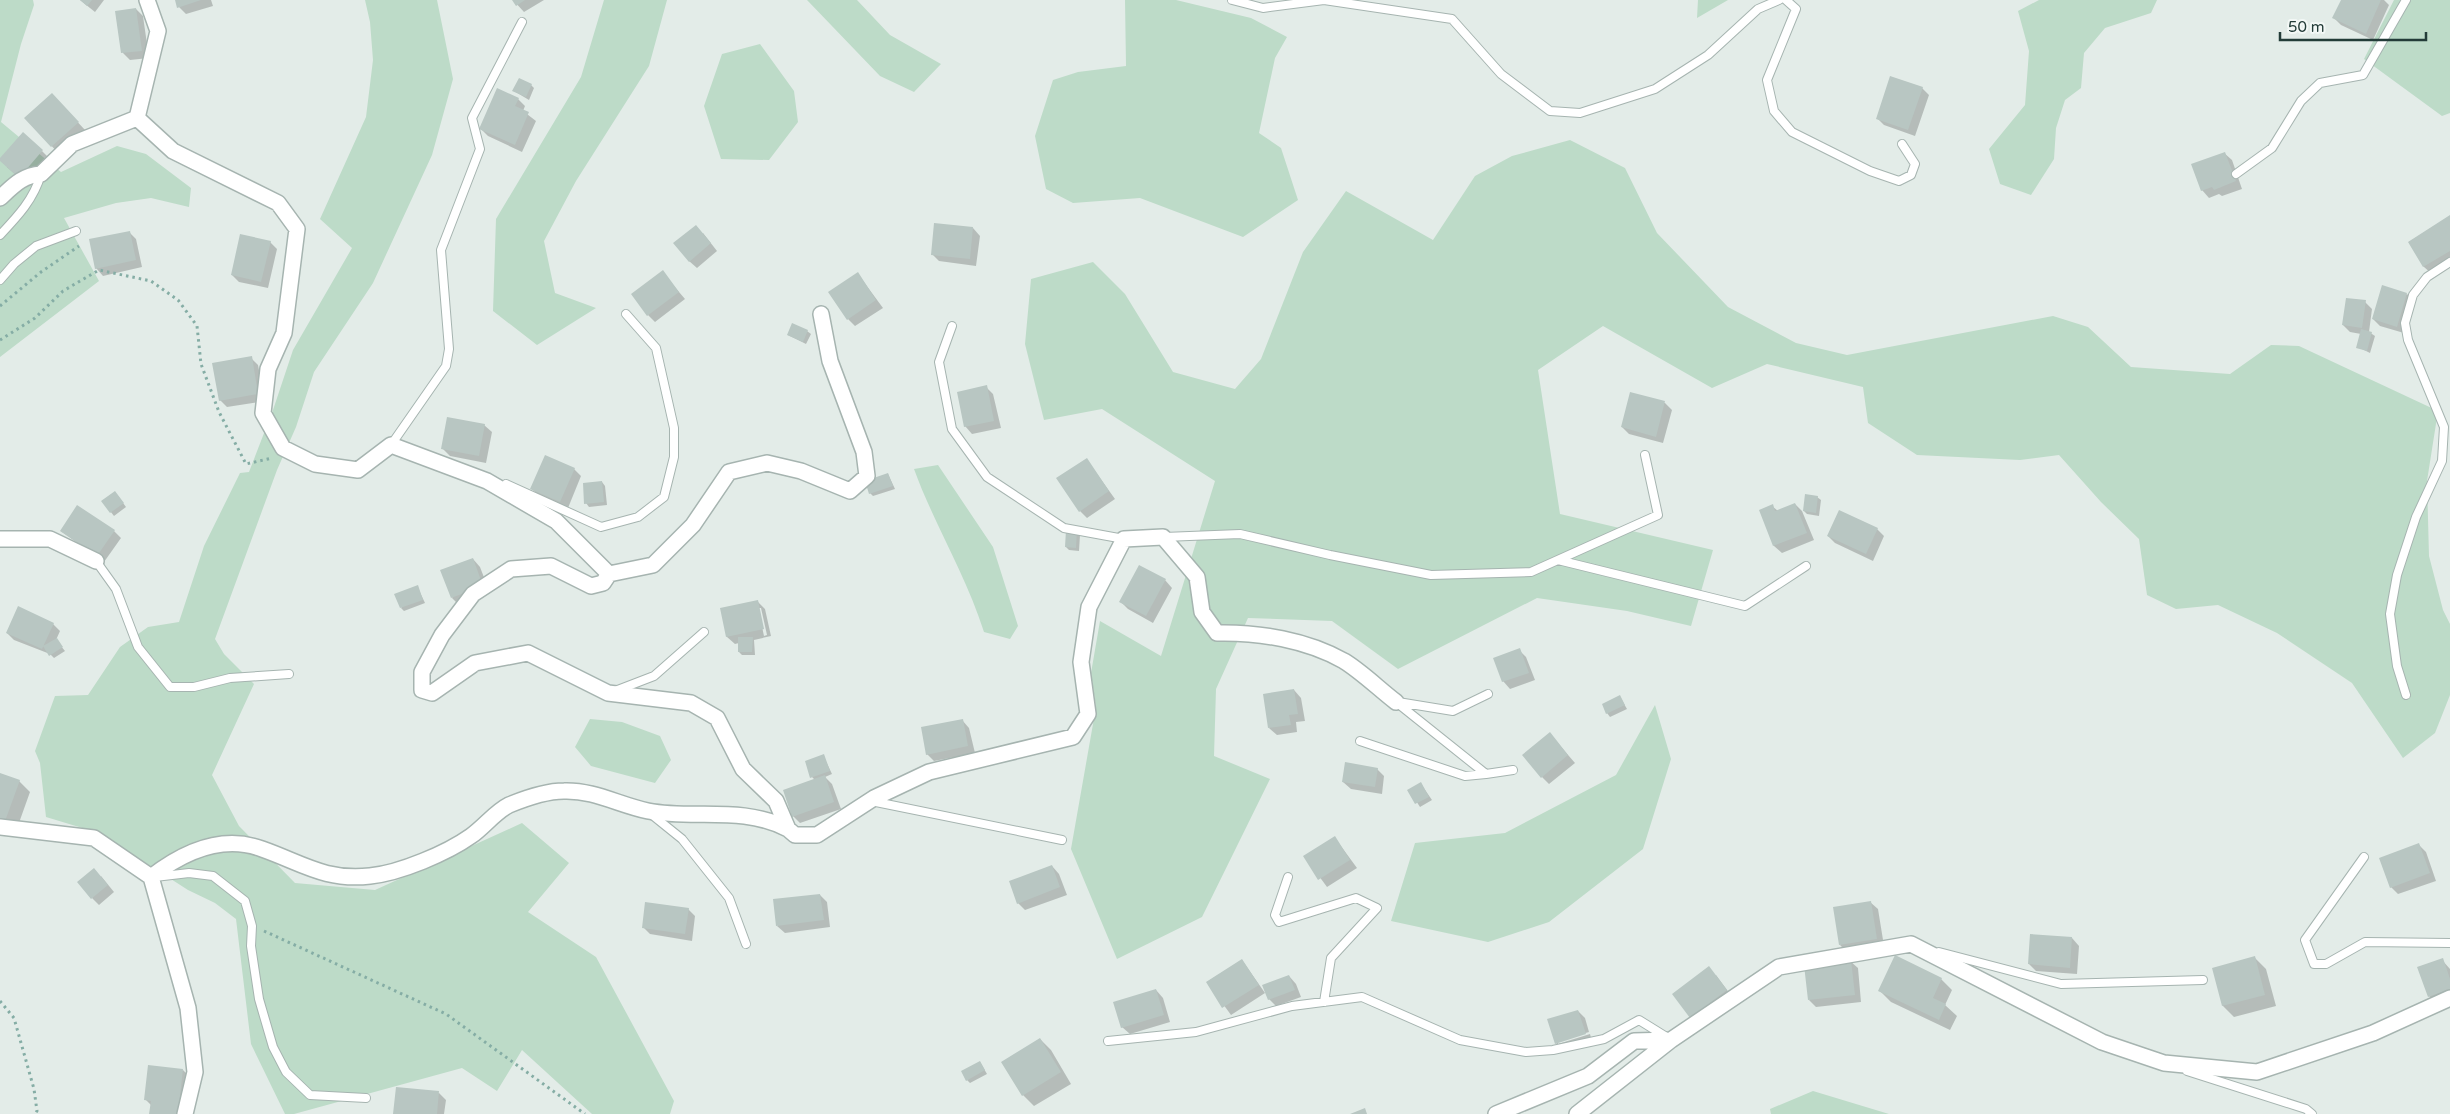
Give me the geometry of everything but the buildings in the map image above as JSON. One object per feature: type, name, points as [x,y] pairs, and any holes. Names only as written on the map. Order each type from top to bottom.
[{"type":"street","points":[[137,118],[158,31],[147,0]]},
{"type":"street","points":[[0,198],[16,183],[31,174],[41,174],[72,144],[137,118]]},
{"type":"street","points":[[137,118],[172,151],[278,203],[297,229],[284,332],[268,369],[263,413],[283,448],[315,464],[358,470],[391,445],[487,481],[556,521],[609,574]]},
{"type":"street","points":[[788,829],[776,801],[743,769],[717,718],[692,703],[608,693],[528,653],[475,663],[432,693],[422,690],[422,672],[442,635],[473,594],[511,569],[551,566],[592,586],[603,583],[609,574],[653,564],[693,525],[729,472],[767,463],[800,471],[850,491],[867,476],[864,452],[830,361],[821,314]]},
{"type":"street","points":[[151,877],[174,859],[203,848],[236,843],[262,848],[298,866],[320,873],[346,878],[373,876],[432,858],[471,836],[507,806],[534,796],[563,791],[596,794],[648,811],[746,815],[788,829],[795,835],[817,835],[870,801],[929,772],[1073,737],[1088,714],[1081,662],[1089,606],[1124,539],[1163,537],[1196,577],[1202,612],[1217,633],[1243,632],[1298,642],[1344,661],[1396,702]]},
{"type":"street","points":[[0,539],[50,538],[96,561]]},
{"type":"street","points":[[0,827],[46,834],[94,838],[151,877],[188,1008],[195,1072],[185,1114]]},
{"type":"street","points":[[1577,1114],[1671,1040],[1779,967],[1911,944],[2102,1042],[2164,1063],[2257,1072],[2373,1032],[2450,998]]},
{"type":"street","points":[[1496,1114],[1588,1076],[1634,1041],[1671,1040]]},
{"type":"lane","points":[[1232,0],[1263,8],[1324,0],[1452,19],[1501,74],[1550,111],[1580,114],[1655,89],[1708,55],[1758,9],[1779,0]]},
{"type":"lane","points":[[1786,0],[1796,9],[1767,80],[1774,111],[1792,132],[1870,171],[1899,182],[1911,175],[1915,164],[1902,144]]},
{"type":"lane","points":[[2236,174],[2272,148],[2301,101],[2320,83],[2363,75],[2406,0]]},
{"type":"lane","points":[[391,445],[446,366],[449,349],[441,250],[480,149],[472,118],[522,22]]},
{"type":"lane","points":[[0,235],[20,214],[36,190],[41,174]]},
{"type":"lane","points":[[0,280],[14,264],[36,246],[76,232]]},
{"type":"lane","points":[[2406,695],[2397,666],[2390,614],[2397,576],[2416,518],[2442,461],[2444,427],[2408,340],[2405,323],[2414,294],[2426,277],[2450,262]]},
{"type":"lane","points":[[487,481],[506,484],[602,527],[638,517],[664,497],[674,457],[674,428],[656,348],[626,314]]},
{"type":"lane","points":[[952,326],[939,362],[952,430],[987,477],[1064,528],[1124,539]]},
{"type":"lane","points":[[1163,537],[1240,534],[1330,555],[1431,575],[1531,572],[1658,515],[1645,455]]},
{"type":"lane","points":[[1558,560],[1745,606],[1806,566]]},
{"type":"lane","points":[[96,561],[116,589],[138,647],[170,687],[194,687],[230,678],[289,674]]},
{"type":"lane","points":[[608,693],[654,676],[704,632]]},
{"type":"lane","points":[[1396,702],[1453,711],[1488,694]]},
{"type":"lane","points":[[1396,702],[1486,774]]},
{"type":"lane","points":[[1360,740],[1466,776],[1513,770]]},
{"type":"lane","points":[[870,801],[1062,840]]},
{"type":"lane","points":[[648,811],[682,839],[728,898],[746,944]]},
{"type":"lane","points":[[2364,857],[2305,940],[2314,964],[2326,964],[2365,942],[2450,943]]},
{"type":"lane","points":[[151,877],[189,873],[213,876],[245,901],[252,926],[252,946],[260,999],[273,1047],[286,1072],[310,1095],[366,1098]]},
{"type":"lane","points":[[1288,877],[1275,915],[1279,922],[1356,898],[1377,908],[1331,958],[1324,1002]]},
{"type":"lane","points":[[1911,944],[2061,984],[2203,980]]},
{"type":"lane","points":[[1108,1041],[1196,1032],[1292,1006],[1362,997],[1460,1040],[1526,1052],[1553,1050],[1604,1039],[1639,1020],[1671,1040]]},
{"type":"lane","points":[[2164,1063],[2306,1109],[2312,1114]]},
{"type":"path","points":[[0,306],[41,272],[83,244],[76,232]]},
{"type":"path","points":[[0,340],[35,318],[63,291],[99,270],[151,282],[178,300],[197,326],[201,364],[219,412],[246,464],[294,454]]},
{"type":"path","points":[[252,926],[288,940],[446,1014],[585,1114]]},
{"type":"path","points":[[0,1002],[14,1018],[34,1089],[37,1111],[35,1114]]},
{"type":"green space","points":[[0,0],[33,0],[34,5],[21,44],[1,122],[61,172],[117,146],[146,154],[191,188],[189,207],[151,198],[116,203],[64,218],[99,281],[0,357]]},
{"type":"green space","points":[[365,0],[437,0],[453,79],[432,155],[373,283],[314,372],[296,427],[277,470],[215,639],[224,654],[254,684],[212,775],[239,826],[295,883],[375,890],[522,823],[569,863],[528,912],[596,957],[674,1101],[670,1114],[592,1114],[522,1050],[497,1091],[462,1068],[294,1114],[285,1114],[251,1044],[236,919],[215,903],[188,890],[99,833],[46,817],[40,763],[35,751],[55,696],[88,695],[120,647],[148,627],[179,622],[204,546],[240,473],[249,472],[273,410],[293,350],[352,248],[320,219],[366,117],[373,60],[370,22]]},
{"type":"green space","points":[[604,0],[667,0],[649,66],[576,181],[544,241],[555,293],[596,308],[537,345],[493,311],[496,219],[581,77]]},
{"type":"green space","points":[[807,0],[857,0],[890,35],[941,64],[914,92],[880,76]]},
{"type":"green space","points":[[1125,0],[1176,0],[1251,18],[1287,37],[1275,58],[1259,133],[1281,148],[1298,200],[1243,237],[1140,198],[1073,203],[1046,189],[1035,136],[1053,80],[1078,72],[1126,66]]},
{"type":"green space","points":[[1698,0],[1728,0],[1697,18]]},
{"type":"green space","points":[[2039,0],[2157,0],[2151,13],[2105,28],[2084,53],[2081,88],[2065,100],[2056,128],[2054,159],[2031,195],[2000,184],[1989,149],[2025,105],[2029,51],[2018,11]]},
{"type":"green space","points":[[2394,0],[2450,0],[2450,113],[2442,116],[2364,59]]},
{"type":"green space","points":[[760,44],[794,91],[798,122],[769,160],[721,159],[704,106],[722,54]]},
{"type":"green space","points":[[1570,140],[1625,168],[1657,233],[1728,307],[1796,343],[1847,355],[2053,316],[2088,327],[2131,367],[2230,374],[2271,345],[2299,346],[2438,411],[2427,481],[2429,556],[2443,610],[2450,624],[2450,695],[2435,733],[2403,758],[2352,683],[2277,633],[2218,605],[2176,609],[2147,595],[2139,539],[2101,502],[2059,455],[2020,460],[1917,455],[1868,423],[1863,387],[1767,364],[1712,388],[1603,326],[1538,370],[1560,514],[1713,550],[1691,626],[1627,611],[1537,598],[1398,669],[1332,621],[1248,618],[1216,689],[1214,756],[1270,779],[1202,917],[1117,959],[1071,849],[1096,707],[1091,673],[1100,621],[1161,656],[1215,481],[1102,409],[1044,420],[1025,344],[1031,279],[1093,262],[1125,294],[1173,372],[1235,389],[1261,359],[1303,252],[1346,191],[1433,240],[1475,176],[1512,156]]},
{"type":"green space","points":[[938,465],[993,547],[1018,626],[1010,639],[984,632],[968,590],[914,469]]},
{"type":"green space","points":[[1655,705],[1671,759],[1643,849],[1549,922],[1488,942],[1391,921],[1415,843],[1505,833],[1616,775]]},
{"type":"green space","points":[[590,719],[622,722],[660,736],[671,760],[655,783],[591,766],[575,747]]},
{"type":"green space","points":[[1813,1091],[1889,1114],[1771,1114],[1770,1109]]}]
